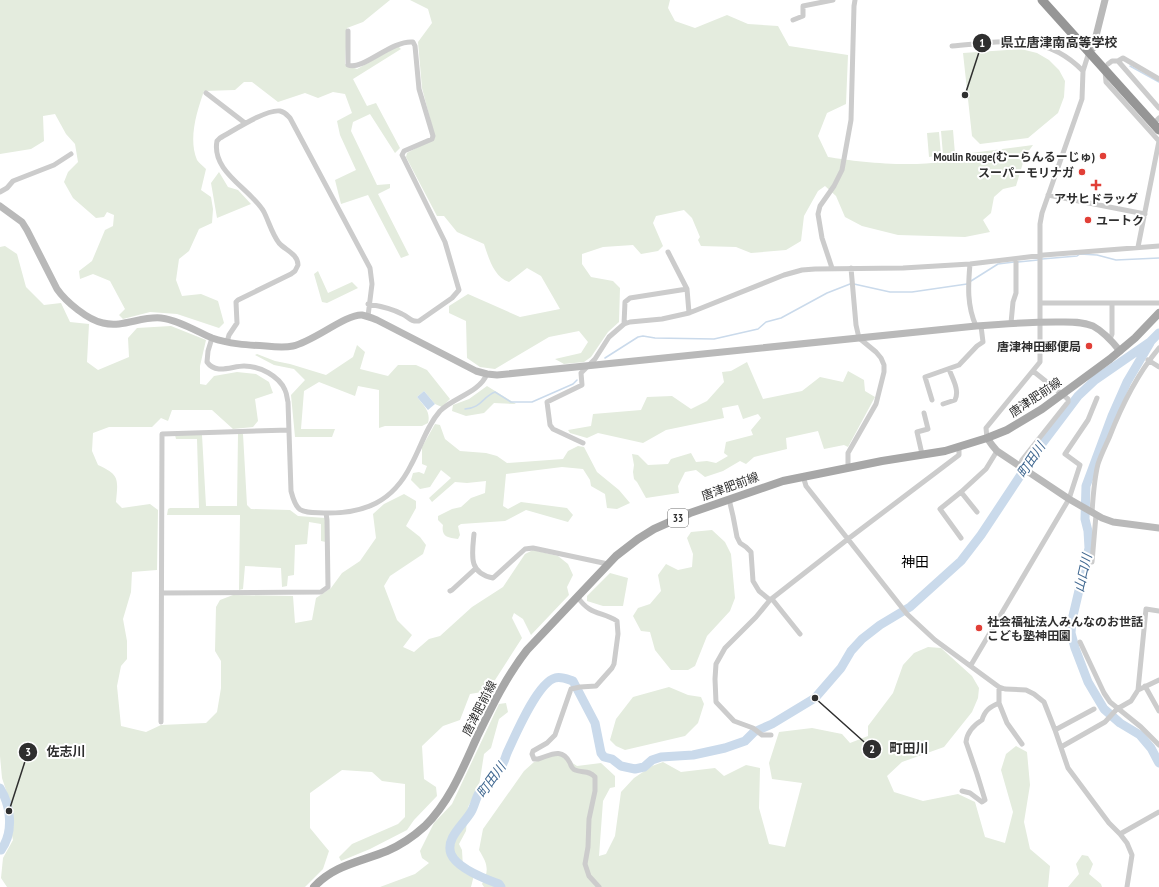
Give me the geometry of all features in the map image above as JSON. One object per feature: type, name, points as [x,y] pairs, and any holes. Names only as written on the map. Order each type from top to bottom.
[{"type":"highway","points":[[1042,0],[1158,120]]},
{"type":"highway","points":[[1049,0],[1091,50]]},
{"type":"highway","points":[[1107,67],[1159,130]]},
{"type":"main road","name":"唐津肥前線","points":[[314,887],[338,868],[387,851],[401,844],[414,836],[436,814],[456,783],[497,696],[511,672],[527,650],[577,596],[628,546],[669,521],[764,486],[802,476],[959,447],[1007,430],[1061,394],[1120,351],[1159,313]]},
{"type":"street","points":[[792,20],[803,16],[803,6],[833,0]]},
{"type":"street","points":[[832,268],[822,238],[818,214],[820,206],[834,186],[842,170],[849,136],[851,120],[852,52],[855,0]]},
{"type":"street","points":[[1105,0],[1091,50],[1083,71],[1082,99],[1048,195],[1040,224],[1040,362],[986,428],[987,438],[997,451],[1030,471],[1069,499],[1094,514],[1113,522],[1159,528]]},
{"type":"street","points":[[348,31],[348,66],[352,67],[362,64],[398,44],[413,42],[415,46],[419,89],[433,136],[432,139],[404,151],[402,155],[445,242],[459,290],[452,298],[419,321],[408,319],[404,314],[382,306],[368,304]]},
{"type":"street","points":[[952,46],[1031,42],[1047,46],[1063,54],[1083,71]]},
{"type":"street","points":[[1118,62],[1123,58],[1159,78]]},
{"type":"street","points":[[1138,247],[1159,141],[1106,82],[1107,67],[1112,61],[1118,62],[1159,108]]},
{"type":"street","points":[[206,93],[245,123]]},
{"type":"street","points":[[227,342],[229,335],[237,323],[236,302],[291,274],[295,271],[298,265],[297,258],[279,243],[264,212],[255,200],[230,177],[217,152],[217,141],[245,123],[269,112],[279,111],[286,113],[290,118],[370,268],[372,284],[368,304],[368,316]]},
{"type":"street","points":[[0,192],[7,188],[12,181],[54,165],[71,154]]},
{"type":"street","points":[[1048,195],[1144,214]]},
{"type":"street","points":[[0,206],[18,220],[27,230],[57,290],[71,304],[94,320],[103,323],[122,324],[150,318],[162,318],[212,338],[238,345],[293,347],[306,342],[350,318],[357,316],[368,316],[476,371],[488,374],[508,374],[1011,323],[1076,322],[1086,324],[1100,331],[1110,339],[1120,351]]},
{"type":"street","points":[[583,443],[553,429],[550,424],[547,402],[582,385],[581,373],[595,359],[609,337],[624,324],[689,314],[784,275],[802,270],[832,268],[903,268],[1016,262],[1138,247],[1159,246]]},
{"type":"street","points":[[668,252],[687,289],[689,314]]},
{"type":"street","points":[[1011,323],[1013,302],[1016,293],[1016,262]]},
{"type":"street","points":[[932,400],[925,377],[959,365],[977,346],[983,342],[978,326],[971,316],[969,302],[970,264]]},
{"type":"street","points":[[848,467],[848,453],[876,404],[884,372],[884,365],[881,358],[859,338],[856,325],[851,268]]},
{"type":"street","points":[[624,324],[625,302],[630,298],[687,289]]},
{"type":"street","points":[[1040,303],[1159,303]]},
{"type":"street","points":[[1110,339],[1112,303]]},
{"type":"street","points":[[212,338],[207,356],[207,362],[212,367],[216,369],[244,366],[256,368],[271,375],[279,381],[286,391],[288,402],[291,491],[294,505],[300,510],[308,512],[350,512],[368,507],[388,496],[401,483],[411,465],[426,431],[437,415],[448,404],[468,393],[485,380],[488,374]]},
{"type":"street","points":[[1092,562],[1094,485],[1098,463],[1114,424],[1140,374],[1148,360],[1159,348]]},
{"type":"street","points":[[1148,360],[1159,368]]},
{"type":"street","points":[[943,404],[955,400],[957,396],[949,368]]},
{"type":"street","points":[[1020,465],[1022,460],[1068,402],[1068,399],[1033,371]]},
{"type":"street","points":[[971,665],[1069,499],[1080,465],[1065,454],[1088,420],[1097,398]]},
{"type":"street","points":[[922,454],[917,432],[928,429],[924,413]]},
{"type":"street","points":[[162,722],[162,434],[289,430]]},
{"type":"street","points":[[771,735],[762,735],[753,728],[734,721],[716,702],[716,664],[725,648],[771,600],[848,539],[959,455],[959,447]]},
{"type":"street","points":[[961,538],[940,509],[986,469],[997,451]]},
{"type":"street","points":[[802,476],[806,486],[907,614],[935,640],[999,687],[1005,689],[1026,690],[1044,702],[1068,768],[1109,823],[1120,834],[1132,854],[1127,887]]},
{"type":"street","points":[[961,492],[976,512]]},
{"type":"street","points":[[729,499],[736,537],[740,543],[746,546],[751,552],[753,580],[759,592],[771,600],[800,634]]},
{"type":"street","points":[[162,593],[321,592],[328,587],[326,513]]},
{"type":"street","points":[[474,534],[472,560],[476,569],[484,576],[493,578],[525,549],[533,548],[608,564]]},
{"type":"street","points":[[450,591],[476,569]]},
{"type":"street","points":[[577,596],[588,609],[615,619],[619,625],[616,652],[612,668],[596,686],[572,688],[569,691],[555,735],[547,743],[533,751],[532,757],[534,759],[538,759],[558,753],[563,754],[567,757],[571,767],[574,770],[585,771],[594,776],[596,781],[589,820],[589,840],[585,864],[589,876],[599,887]]},
{"type":"street","points":[[1138,690],[1146,609],[1159,611]]},
{"type":"street","points":[[1080,642],[1104,693],[1110,702],[1141,727],[1159,745]]},
{"type":"street","points":[[1061,747],[1105,722],[1117,709],[1130,701],[1138,690],[1159,680]]},
{"type":"street","points":[[1145,686],[1159,711]]},
{"type":"street","points":[[999,687],[1000,703],[1007,723],[1022,744]]},
{"type":"street","points":[[962,790],[970,793],[982,802],[985,800],[966,742],[966,737],[974,724],[982,720],[984,712],[1000,703]]},
{"type":"street","points":[[1055,730],[1094,709]]},
{"type":"street","points":[[1120,834],[1159,812]]},
{"type":"shaded area","points":[[0,0],[390,0],[363,22],[347,28],[345,64],[357,69],[398,46],[401,49],[353,79],[367,106],[376,103],[400,148],[395,153],[370,114],[353,122],[351,131],[377,185],[390,184],[390,188],[378,194],[409,255],[401,258],[368,195],[341,204],[335,180],[356,170],[340,135],[337,121],[352,113],[345,94],[333,92],[318,98],[305,93],[278,102],[252,82],[244,82],[235,90],[204,91],[194,125],[193,143],[197,160],[206,169],[201,190],[211,197],[213,209],[212,223],[199,229],[189,251],[179,259],[176,280],[182,296],[201,294],[218,301],[224,323],[219,328],[177,314],[150,312],[123,319],[119,315],[125,309],[110,281],[93,274],[80,279],[79,271],[92,261],[105,230],[113,226],[114,215],[107,212],[104,217],[96,218],[73,198],[64,182],[68,172],[78,162],[75,144],[66,134],[55,114],[43,116],[44,141],[31,149],[0,154]]},
{"type":"shaded area","points":[[410,0],[670,0],[668,8],[675,21],[695,28],[727,15],[748,24],[778,26],[789,46],[848,55],[846,104],[827,113],[818,136],[828,157],[880,163],[921,164],[957,159],[971,153],[1033,145],[1025,156],[1016,186],[1003,189],[994,197],[991,213],[983,220],[990,232],[965,237],[898,235],[862,226],[845,217],[836,196],[825,186],[818,191],[804,216],[801,241],[786,250],[751,253],[736,247],[701,246],[698,240],[700,237],[692,218],[684,210],[656,216],[653,223],[663,246],[658,251],[641,254],[633,245],[603,247],[582,254],[582,264],[591,277],[613,281],[620,288],[619,322],[608,332],[591,357],[584,362],[564,364],[555,359],[581,353],[588,342],[579,331],[549,337],[495,369],[480,367],[467,358],[466,321],[449,313],[449,306],[468,294],[520,317],[560,309],[541,276],[527,268],[509,282],[504,280],[499,276],[493,267],[484,244],[457,232],[444,216],[437,216],[406,157],[407,153],[435,138],[422,88],[418,42],[432,23],[428,9]]},
{"type":"shaded area","points":[[1021,49],[1037,53],[1049,60],[1059,70],[1065,81],[1064,97],[1058,113],[1028,138],[980,144],[972,136],[963,53]]},
{"type":"shaded area","points":[[953,130],[955,154],[943,155],[941,131]]},
{"type":"shaded area","points":[[939,132],[941,155],[929,157],[927,133]]},
{"type":"shaded area","points":[[219,172],[228,187],[238,190],[251,204],[217,218],[211,183]]},
{"type":"shaded area","points":[[5,246],[17,254],[26,287],[44,305],[61,303],[70,322],[89,324],[87,362],[98,370],[129,357],[128,338],[137,328],[171,326],[206,340],[200,366],[200,384],[206,385],[214,376],[237,372],[256,374],[269,382],[273,393],[255,399],[258,421],[253,427],[233,429],[212,410],[172,410],[168,421],[161,418],[152,427],[109,427],[93,433],[92,451],[98,465],[114,475],[116,479],[116,502],[122,508],[150,504],[158,510],[157,570],[132,572],[131,592],[123,619],[127,641],[127,659],[121,666],[117,686],[121,726],[146,732],[161,725],[206,723],[217,712],[221,688],[221,661],[215,651],[216,607],[220,600],[233,595],[293,596],[295,623],[312,620],[316,598],[331,588],[342,573],[360,561],[376,538],[373,514],[384,504],[404,494],[416,501],[416,508],[406,526],[420,537],[426,545],[423,554],[390,576],[384,586],[397,620],[412,635],[403,647],[414,652],[429,639],[440,636],[472,607],[503,587],[525,554],[533,550],[558,556],[568,564],[573,575],[567,587],[569,595],[531,635],[523,619],[514,613],[512,618],[522,638],[488,691],[470,694],[460,720],[443,726],[422,746],[424,779],[436,787],[437,796],[414,820],[407,830],[370,849],[341,861],[339,857],[352,844],[398,824],[405,817],[405,784],[382,781],[372,772],[342,770],[310,793],[310,828],[329,851],[323,869],[305,887],[7,887],[1,878],[3,858],[13,840],[7,813],[8,796],[2,778],[0,756],[0,247]]},
{"type":"shaded area","points":[[318,271],[328,293],[352,282],[358,288],[327,303],[322,302],[314,274]]},
{"type":"shaded area","points":[[357,345],[365,352],[360,369],[388,376],[398,365],[416,365],[427,370],[450,399],[442,407],[435,404],[424,391],[417,397],[428,412],[428,423],[422,426],[385,426],[379,428],[379,390],[358,386],[355,396],[319,382],[304,391],[301,429],[335,429],[332,437],[295,437],[291,395],[305,380],[294,369],[274,365],[255,355],[257,354],[275,361],[326,375],[353,357]]},
{"type":"shaded area","points":[[747,362],[763,399],[802,391],[820,377],[843,382],[848,371],[864,380],[865,391],[875,397],[848,447],[844,445],[824,449],[818,431],[786,438],[787,449],[754,457],[746,464],[740,461],[723,471],[705,477],[696,470],[685,472],[678,486],[679,493],[646,498],[634,479],[632,454],[638,455],[648,465],[668,464],[671,459],[691,453],[696,462],[707,461],[716,463],[728,456],[724,453],[726,442],[753,435],[751,430],[761,418],[758,414],[743,419],[738,405],[722,408],[724,418],[666,430],[643,443],[598,433],[587,438],[570,433],[568,430],[591,426],[593,414],[641,410],[647,397],[672,396],[691,409],[707,401],[724,382],[722,372],[731,371]]},
{"type":"shaded area","points":[[487,386],[516,404],[494,403],[484,413],[466,416],[452,411],[453,405],[469,399]]},
{"type":"shaded area","points":[[435,424],[440,425],[445,439],[460,451],[486,453],[497,456],[507,463],[563,459],[568,451],[578,446],[584,447],[597,472],[619,490],[630,503],[617,509],[607,508],[605,494],[591,486],[590,480],[583,469],[562,467],[506,474],[503,506],[508,509],[521,502],[567,508],[573,515],[568,522],[526,510],[505,521],[461,524],[458,526],[460,535],[458,539],[448,537],[443,532],[443,525],[438,520],[438,516],[452,509],[461,507],[471,498],[485,493],[486,481],[467,483],[455,482],[432,502],[429,498],[451,478],[441,470],[430,487],[420,489],[411,480],[413,473],[419,472],[424,474],[427,466],[422,464],[422,447]]},
{"type":"shaded area","points":[[238,434],[243,434],[247,505],[251,509],[290,510],[298,516],[325,518],[326,542],[321,541],[321,524],[309,522],[307,544],[295,545],[294,575],[288,576],[287,586],[282,587],[281,568],[245,566],[243,589],[239,590],[240,515],[167,515],[168,509],[170,508],[199,508],[197,439],[176,439],[175,435],[202,435],[206,506],[237,506]]},
{"type":"shaded area","points":[[712,530],[725,542],[731,554],[735,598],[730,611],[707,636],[695,666],[688,670],[671,670],[655,650],[650,632],[641,631],[633,616],[638,608],[650,604],[661,591],[658,575],[666,564],[678,570],[692,567],[693,554],[687,538],[691,532]]},
{"type":"shaded area","points":[[610,573],[628,578],[623,606],[603,606],[587,601],[587,596]]},
{"type":"shaded area","points":[[928,647],[941,648],[972,676],[979,688],[978,698],[972,712],[944,747],[902,762],[887,776],[894,792],[923,801],[958,794],[975,802],[985,837],[1005,843],[1013,812],[1001,770],[1006,754],[1016,746],[1027,752],[1030,785],[1024,822],[1030,849],[1050,866],[1048,887],[484,887],[482,884],[487,871],[486,863],[479,850],[483,829],[524,771],[534,762],[559,754],[577,766],[601,763],[615,776],[615,787],[610,788],[603,801],[599,856],[606,854],[615,836],[621,792],[634,778],[652,766],[663,762],[681,772],[715,768],[724,776],[746,765],[760,768],[759,808],[769,844],[785,847],[802,783],[772,779],[769,763],[779,732],[812,728],[842,734],[850,743],[868,736],[868,726],[893,693],[903,665],[914,653]]},
{"type":"shaded area","points":[[669,687],[688,695],[701,697],[704,704],[698,723],[685,736],[625,750],[616,746],[610,740],[616,719],[633,697]]},
{"type":"shaded area","points":[[506,703],[508,712],[499,719],[491,748],[484,754],[479,786],[468,807],[466,831],[459,844],[462,850],[463,868],[474,875],[471,887],[380,887],[415,874],[429,863],[422,858],[420,851],[434,823],[452,804],[499,704]]},
{"type":"shaded area","points":[[1082,855],[1088,856],[1093,864],[1089,874],[1101,884],[1102,887],[1068,887],[1079,874],[1076,864]]},
{"type":"water","points":[[424,391],[435,404],[428,410],[417,397]]},
{"type":"waterway","points":[[1130,66],[1159,82]]},
{"type":"waterway","points":[[1042,259],[1077,256],[1080,254],[1097,255],[1116,260],[1159,258]]},
{"type":"waterway","points":[[1018,262],[1038,260]]},
{"type":"waterway","points":[[971,281],[998,264],[1014,262]]},
{"type":"waterway","points":[[605,358],[638,337],[643,336],[655,338],[714,339],[758,329],[766,322],[781,318],[827,293],[850,284]]},
{"type":"waterway","points":[[854,284],[890,292],[912,292],[967,284]]},
{"type":"waterway","name":"町田川","points":[[501,887],[499,884],[486,879],[459,864],[451,854],[451,842],[456,832],[471,812],[479,792],[497,773],[504,762],[527,711],[541,689],[548,682],[560,677],[573,681],[595,723],[601,753],[604,757],[612,759],[621,766],[635,769],[644,767],[652,760],[661,757],[693,755],[725,748],[745,741],[754,732],[772,724],[815,698],[841,668],[851,651],[862,639],[880,625],[910,607],[961,561],[981,535],[1038,449],[1078,396],[1095,380],[1150,342],[1159,333]]},
{"type":"waterway","name":"山口川","points":[[1150,343],[1127,382],[1112,416],[1086,486],[1085,519],[1088,531],[1089,548],[1072,620],[1071,633],[1088,682],[1104,709],[1120,723],[1140,735],[1151,748],[1159,763]]},
{"type":"waterway","points":[[465,409],[475,407],[495,392],[511,402],[532,402],[573,384],[577,380]]},
{"type":"waterway","points":[[0,788],[7,803],[10,819],[8,835],[1,850]]},
{"type":"place","name":"県立唐津南高等学校","points":[[965,95]]},
{"type":"place","name":"Moulin Rouge(むーらんるーじゅ)","points":[[1103,156]]},
{"type":"place","name":"スーパーモリナガ","points":[[1082,172]]},
{"type":"place","name":"アサヒドラッグ","points":[[1096,185]]},
{"type":"place","name":"ユートク","points":[[1088,220]]},
{"type":"place","name":"唐津神田郵便局","points":[[1089,346]]},
{"type":"place","name":"社会福祉法人みんなのお世話 こども塾神田園","points":[[979,628]]},
{"type":"place","name":"町田川","points":[[815,698]]},
{"type":"place","name":"佐志川","points":[[9,811]]},
{"type":"district","name":"神田","points":[[915,562]]}]
